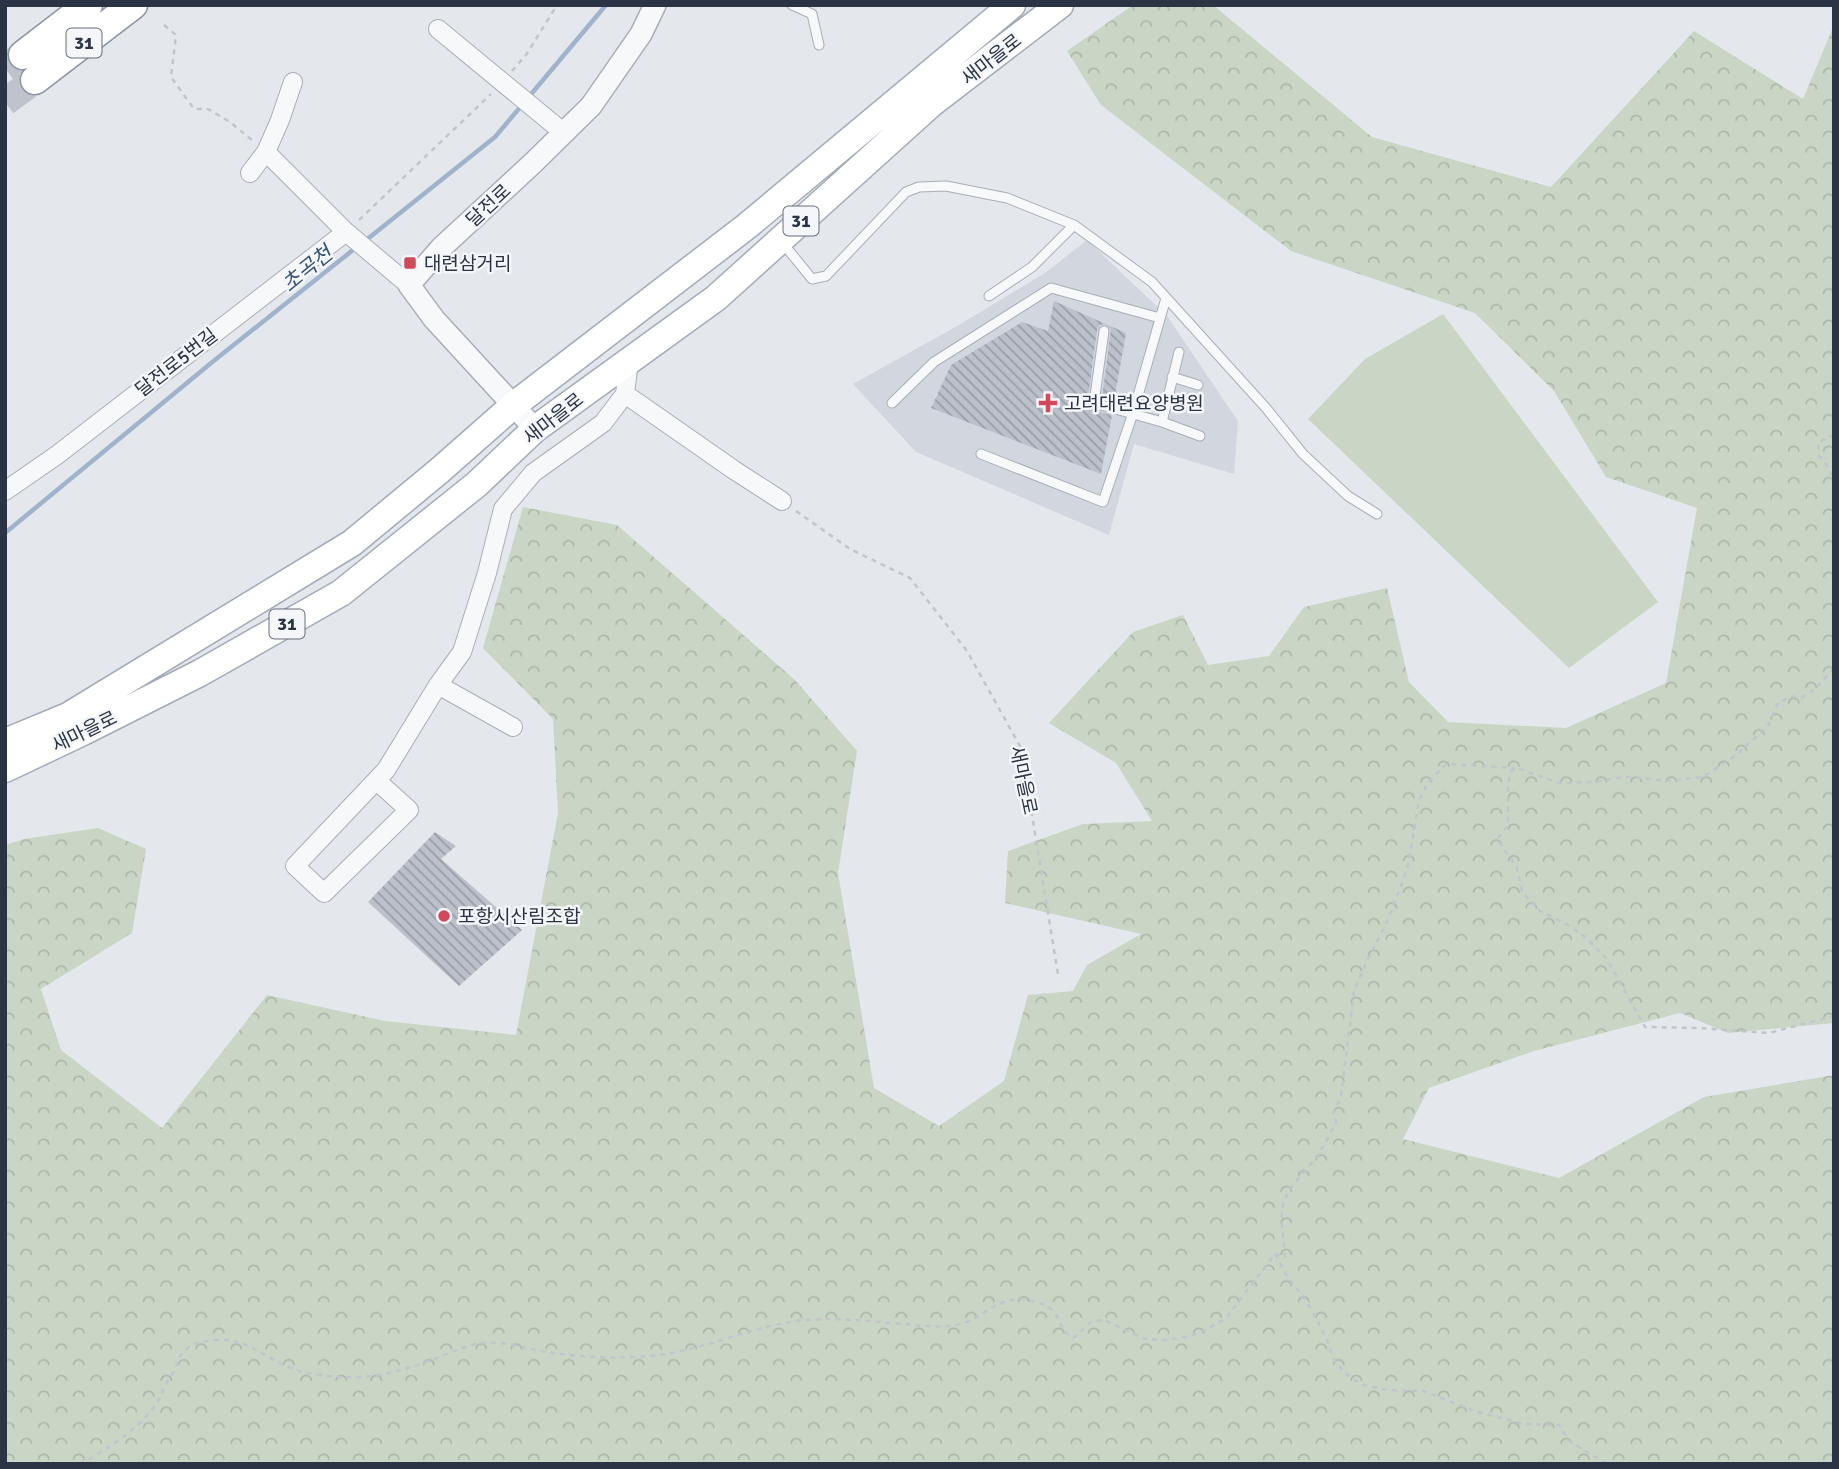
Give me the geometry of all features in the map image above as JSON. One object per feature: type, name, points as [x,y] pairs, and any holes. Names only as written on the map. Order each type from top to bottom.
[{"type":"highway","name":"31","points":[[88,5],[29,67],[133,5]]},
{"type":"main road","name":"새마을로","points":[[5,742],[68,716],[352,543],[514,405],[747,226],[1012,5]]},
{"type":"main road","name":"새마을로","points":[[5,769],[200,673],[341,593],[477,484],[535,429],[716,298],[931,104],[1060,5]]},
{"type":"street","name":"달전로","points":[[409,285],[441,248],[560,130],[591,106],[642,34],[655,5]]},
{"type":"street","points":[[438,29],[560,130]]},
{"type":"street","points":[[250,173],[266,152],[293,82]]},
{"type":"street","points":[[266,152],[350,234],[409,285],[434,319],[535,429]]},
{"type":"street","name":"달전로5번길","points":[[5,491],[57,456],[350,234]]},
{"type":"street","points":[[377,781],[409,810],[324,893],[295,866],[386,771],[438,685],[462,652],[487,573],[503,509],[533,473],[603,423],[625,394],[628,361]]},
{"type":"street","points":[[625,394],[782,501]]},
{"type":"street","points":[[438,685],[513,727]]},
{"type":"lane","points":[[792,5],[812,14],[819,45]]},
{"type":"lane","points":[[780,240],[812,279],[826,276],[906,192],[919,187],[946,186],[1007,198],[1074,225],[1152,282],[1266,408],[1303,454],[1348,496],[1377,514]]},
{"type":"lane","points":[[989,296],[1032,267],[1074,225]]},
{"type":"lane","points":[[892,403],[934,362],[1051,288],[1160,318]]},
{"type":"lane","points":[[981,454],[1102,502],[1133,413],[1166,298]]},
{"type":"lane","points":[[1104,331],[1094,403],[1200,436]]},
{"type":"lane","points":[[1162,422],[1179,352]]},
{"type":"lane","points":[[1172,377],[1198,386]]},
{"type":"path","points":[[350,234],[487,99],[508,86],[557,5]]},
{"type":"path","points":[[164,25],[176,35],[171,78],[194,108],[208,109],[230,122],[266,152]]},
{"type":"path","points":[[1834,437],[1830,436],[1818,443],[1819,456],[1833,476],[1834,515]]},
{"type":"path","name":"새마을로","points":[[782,501],[850,550],[910,578],[967,651],[1021,748],[1058,974]]},
{"type":"path","points":[[1275,1254],[1285,1256],[1282,1207],[1286,1196],[1316,1158],[1336,1122],[1333,1114],[1341,1097],[1354,991],[1403,881],[1412,847],[1416,811],[1424,790],[1446,764],[1517,768],[1559,783],[1594,782],[1624,777],[1667,781],[1703,778],[1735,756],[1768,726],[1777,705],[1790,695],[1801,698],[1814,690],[1834,668]]},
{"type":"path","points":[[1517,768],[1511,771],[1508,785],[1508,826],[1497,839],[1517,868],[1522,892],[1540,911],[1584,936],[1607,959],[1645,1027],[1769,1032],[1834,1016]]},
{"type":"path","points":[[80,1464],[146,1417],[161,1397],[183,1351],[201,1342],[234,1340],[250,1345],[293,1368],[325,1376],[358,1377],[412,1367],[480,1343],[505,1344],[565,1354],[657,1355],[690,1350],[759,1329],[804,1320],[841,1319],[939,1327],[955,1325],[974,1319],[1004,1301],[1013,1300],[1027,1300],[1048,1306],[1057,1314],[1065,1334],[1073,1338],[1092,1321],[1104,1320],[1145,1339],[1166,1340],[1202,1332],[1226,1318],[1275,1254]]},
{"type":"path","points":[[1275,1254],[1288,1278],[1306,1300],[1334,1357],[1344,1372],[1353,1379],[1364,1385],[1387,1390],[1423,1391],[1477,1412],[1525,1423],[1559,1425],[1569,1441],[1607,1464]]},
{"type":"shaded area","name":"고려대련요양병원","points":[[1087,240],[1167,316],[1238,421],[1234,474],[1134,444],[1109,535],[916,452],[853,384],[1045,273]]},
{"type":"green space","points":[[1133,5],[1213,5],[1372,137],[1551,187],[1694,31],[1803,99],[1834,25],[1834,1023],[1728,1033],[1680,1013],[1534,1051],[1429,1088],[1403,1139],[1559,1178],[1704,1097],[1834,1075],[1834,1464],[5,1464],[5,845],[24,839],[98,828],[146,849],[132,933],[41,989],[61,1050],[162,1128],[267,995],[385,1021],[516,1035],[558,813],[553,719],[483,648],[523,507],[617,525],[795,680],[857,751],[838,873],[874,1088],[939,1126],[1004,1081],[1028,995],[1073,991],[1087,965],[1141,934],[1005,903],[1008,851],[1083,824],[1152,821],[1116,763],[1049,723],[1133,632],[1183,615],[1208,665],[1269,656],[1304,607],[1387,588],[1409,682],[1448,722],[1566,728],[1666,683],[1697,508],[1606,477],[1554,391],[1475,313],[1291,251],[1101,105],[1067,51]]},
{"type":"green space","points":[[1443,314],[1658,602],[1569,668],[1308,419],[1365,359]]},
{"type":"building","points":[[1054,301],[1126,333],[1114,401],[1102,398],[1111,329],[1104,324],[1097,330],[1087,405],[1092,410],[1112,415],[1101,474],[931,408],[951,365],[1022,322],[1048,331]]},
{"type":"building","name":"포항시산림조합","points":[[435,832],[456,846],[441,859],[522,930],[459,986],[368,902]]},
{"type":"waterway","name":"초곡천","points":[[527,99],[606,5]]},
{"type":"waterway","name":"초곡천","points":[[365,241],[495,137],[522,105]]},
{"type":"waterway","name":"초곡천","points":[[5,533],[358,246]]},
{"type":"tunnel","points":[[5,68],[23,55]]},
{"type":"tunnel","points":[[5,102],[35,80]]},
{"type":"place","name":"대련삼거리","points":[[410,263]]},
{"type":"place","name":"고려대련요양병원","points":[[1048,403]]},
{"type":"place","name":"포항시산림조합","points":[[444,916]]}]
